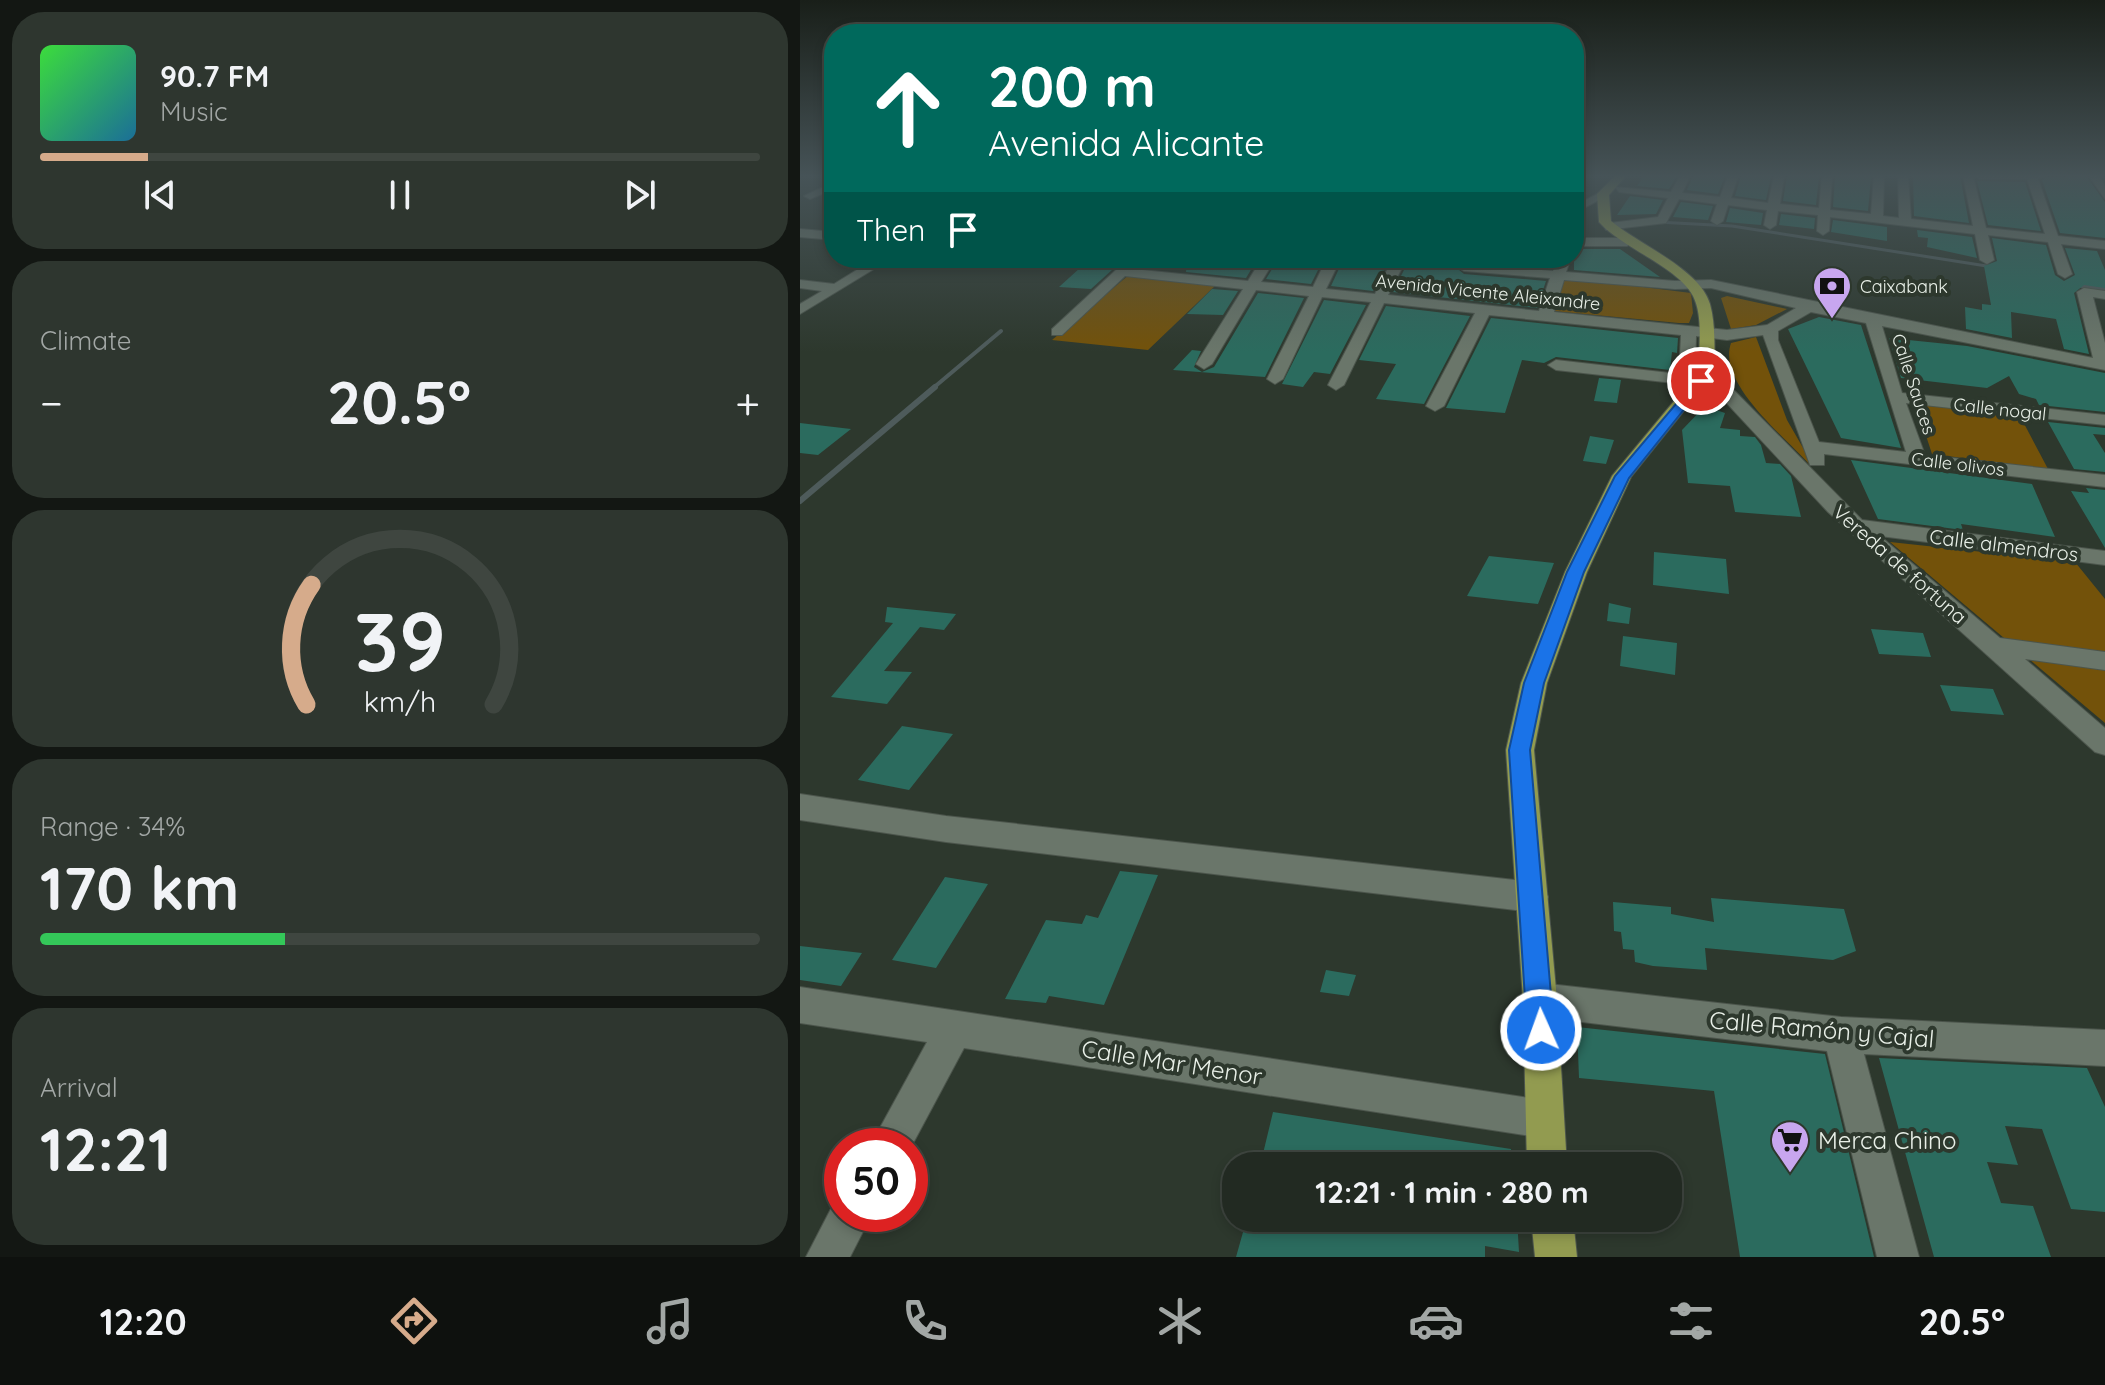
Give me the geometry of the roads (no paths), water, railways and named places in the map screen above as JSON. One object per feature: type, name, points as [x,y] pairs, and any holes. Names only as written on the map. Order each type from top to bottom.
[{"type":"main road","points":[[1546,1152],[1540,1000],[1520,750],[1534,683],[1576,572],[1622,476],[1698,378],[1696,332],[1700,298],[1693,285],[1627,242],[1622,235]]},
{"type":"main road","points":[[1553,1232],[1556,1257]]},
{"type":"street","points":[[1982,235],[1987,260]]},
{"type":"street","points":[[2018,235],[2105,245]]},
{"type":"street","points":[[2051,235],[2065,274]]},
{"type":"street","points":[[1584,242],[1627,242]]},
{"type":"street","points":[[800,310],[869,268]]},
{"type":"street","points":[[1057,332],[1128,268]]},
{"type":"street","points":[[1204,364],[1263,268]]},
{"type":"street","points":[[1275,379],[1330,268]]},
{"type":"street","points":[[1336,385],[1396,268]]},
{"type":"street","points":[[1545,316],[1560,268]]},
{"type":"street","name":"Avenida Vicente Aleixandre","points":[[1124,272],[1192,272],[1253,285],[1319,293],[1727,335],[1771,329]]},
{"type":"street","points":[[1446,306],[1461,273],[1711,284],[1873,320],[2103,361],[2084,292],[2105,295]]},
{"type":"street","points":[[800,284],[836,288]]},
{"type":"street","points":[[1771,329],[1809,307]]},
{"type":"street","points":[[1435,406],[1484,310]]},
{"type":"street","name":"Calle Sauces","points":[[1873,320],[1895,397],[1918,460]]},
{"type":"street","name":"Vereda de fortuna","points":[[1771,329],[1770,340],[1835,508]]},
{"type":"street","points":[[1556,365],[1698,378]]},
{"type":"street","name":"Vereda de fortuna","points":[[1698,378],[1855,526],[2105,744]]},
{"type":"street","name":"Calle nogal","points":[[1895,397],[2105,420]]},
{"type":"street","name":"Calle olivos","points":[[1811,447],[2105,481]]},
{"type":"street","name":"Calle almendros","points":[[1855,526],[2105,558]]},
{"type":"street","points":[[1993,646],[2105,661]]},
{"type":"street","points":[[800,807],[962,831],[1532,897]]},
{"type":"street","name":"Calle Ramón y Cajal","points":[[1540,1000],[1841,1035],[2102,1053]]},
{"type":"street","name":"Calle Mar Menor","points":[[800,1005],[1543,1119]]},
{"type":"street","points":[[900,1128],[955,1029]]},
{"type":"street","points":[[1841,1035],[1898,1257]]},
{"type":"street","points":[[827,1257],[841,1232]]},
{"type":"waterway","points":[[1787,235],[1993,267]]},
{"type":"waterway","points":[[2075,285],[2105,289]]},
{"type":"waterway","points":[[932,389],[1001,331]]},
{"type":"waterway","points":[[800,501],[935,387]]},
{"type":"place","name":"Caixabank","points":[[1832,320]]},
{"type":"place","name":"Merca Chino","points":[[1790,1174]]}]
